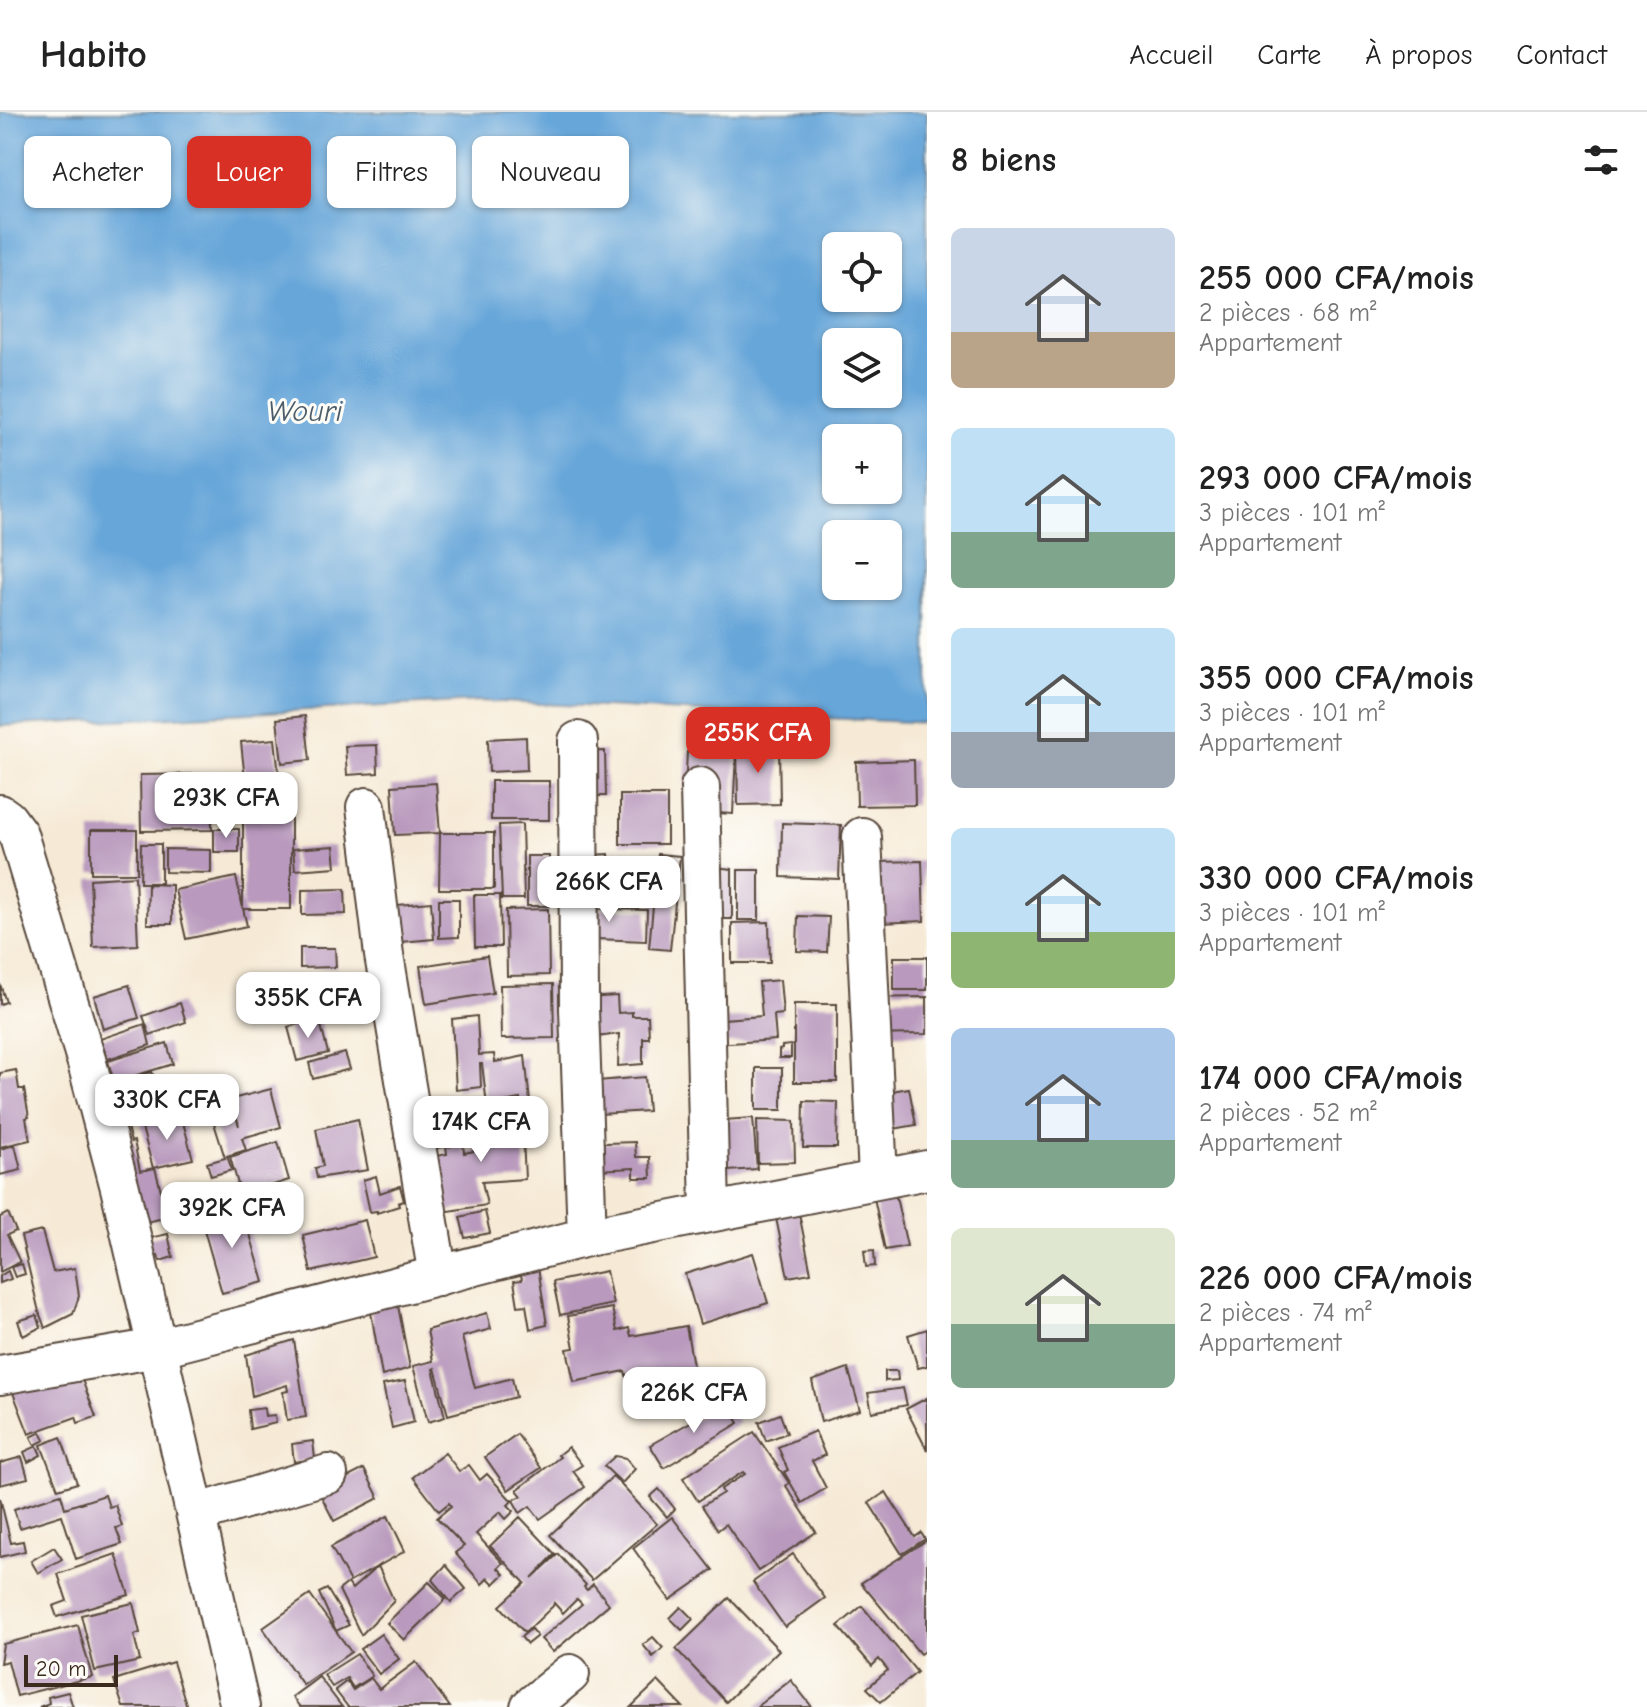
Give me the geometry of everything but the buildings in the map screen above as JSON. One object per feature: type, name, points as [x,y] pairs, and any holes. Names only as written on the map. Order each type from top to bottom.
[{"type":"street","points":[[578,741],[579,1009],[587,1237]]},
{"type":"street","points":[[700,787],[710,1211]]},
{"type":"street","points":[[366,807],[384,955],[438,1276]]},
{"type":"street","points":[[0,814],[18,834],[87,1063],[240,1707]]},
{"type":"street","points":[[862,837],[878,1178]]},
{"type":"street","points":[[0,1375],[157,1348],[587,1237],[927,1170]]},
{"type":"street","points":[[196,1514],[328,1474]]},
{"type":"street","points":[[530,1707],[570,1674]]},
{"type":"water","name":"Wouri","points":[[0,112],[927,112],[927,723],[479,701],[0,726]]}]
